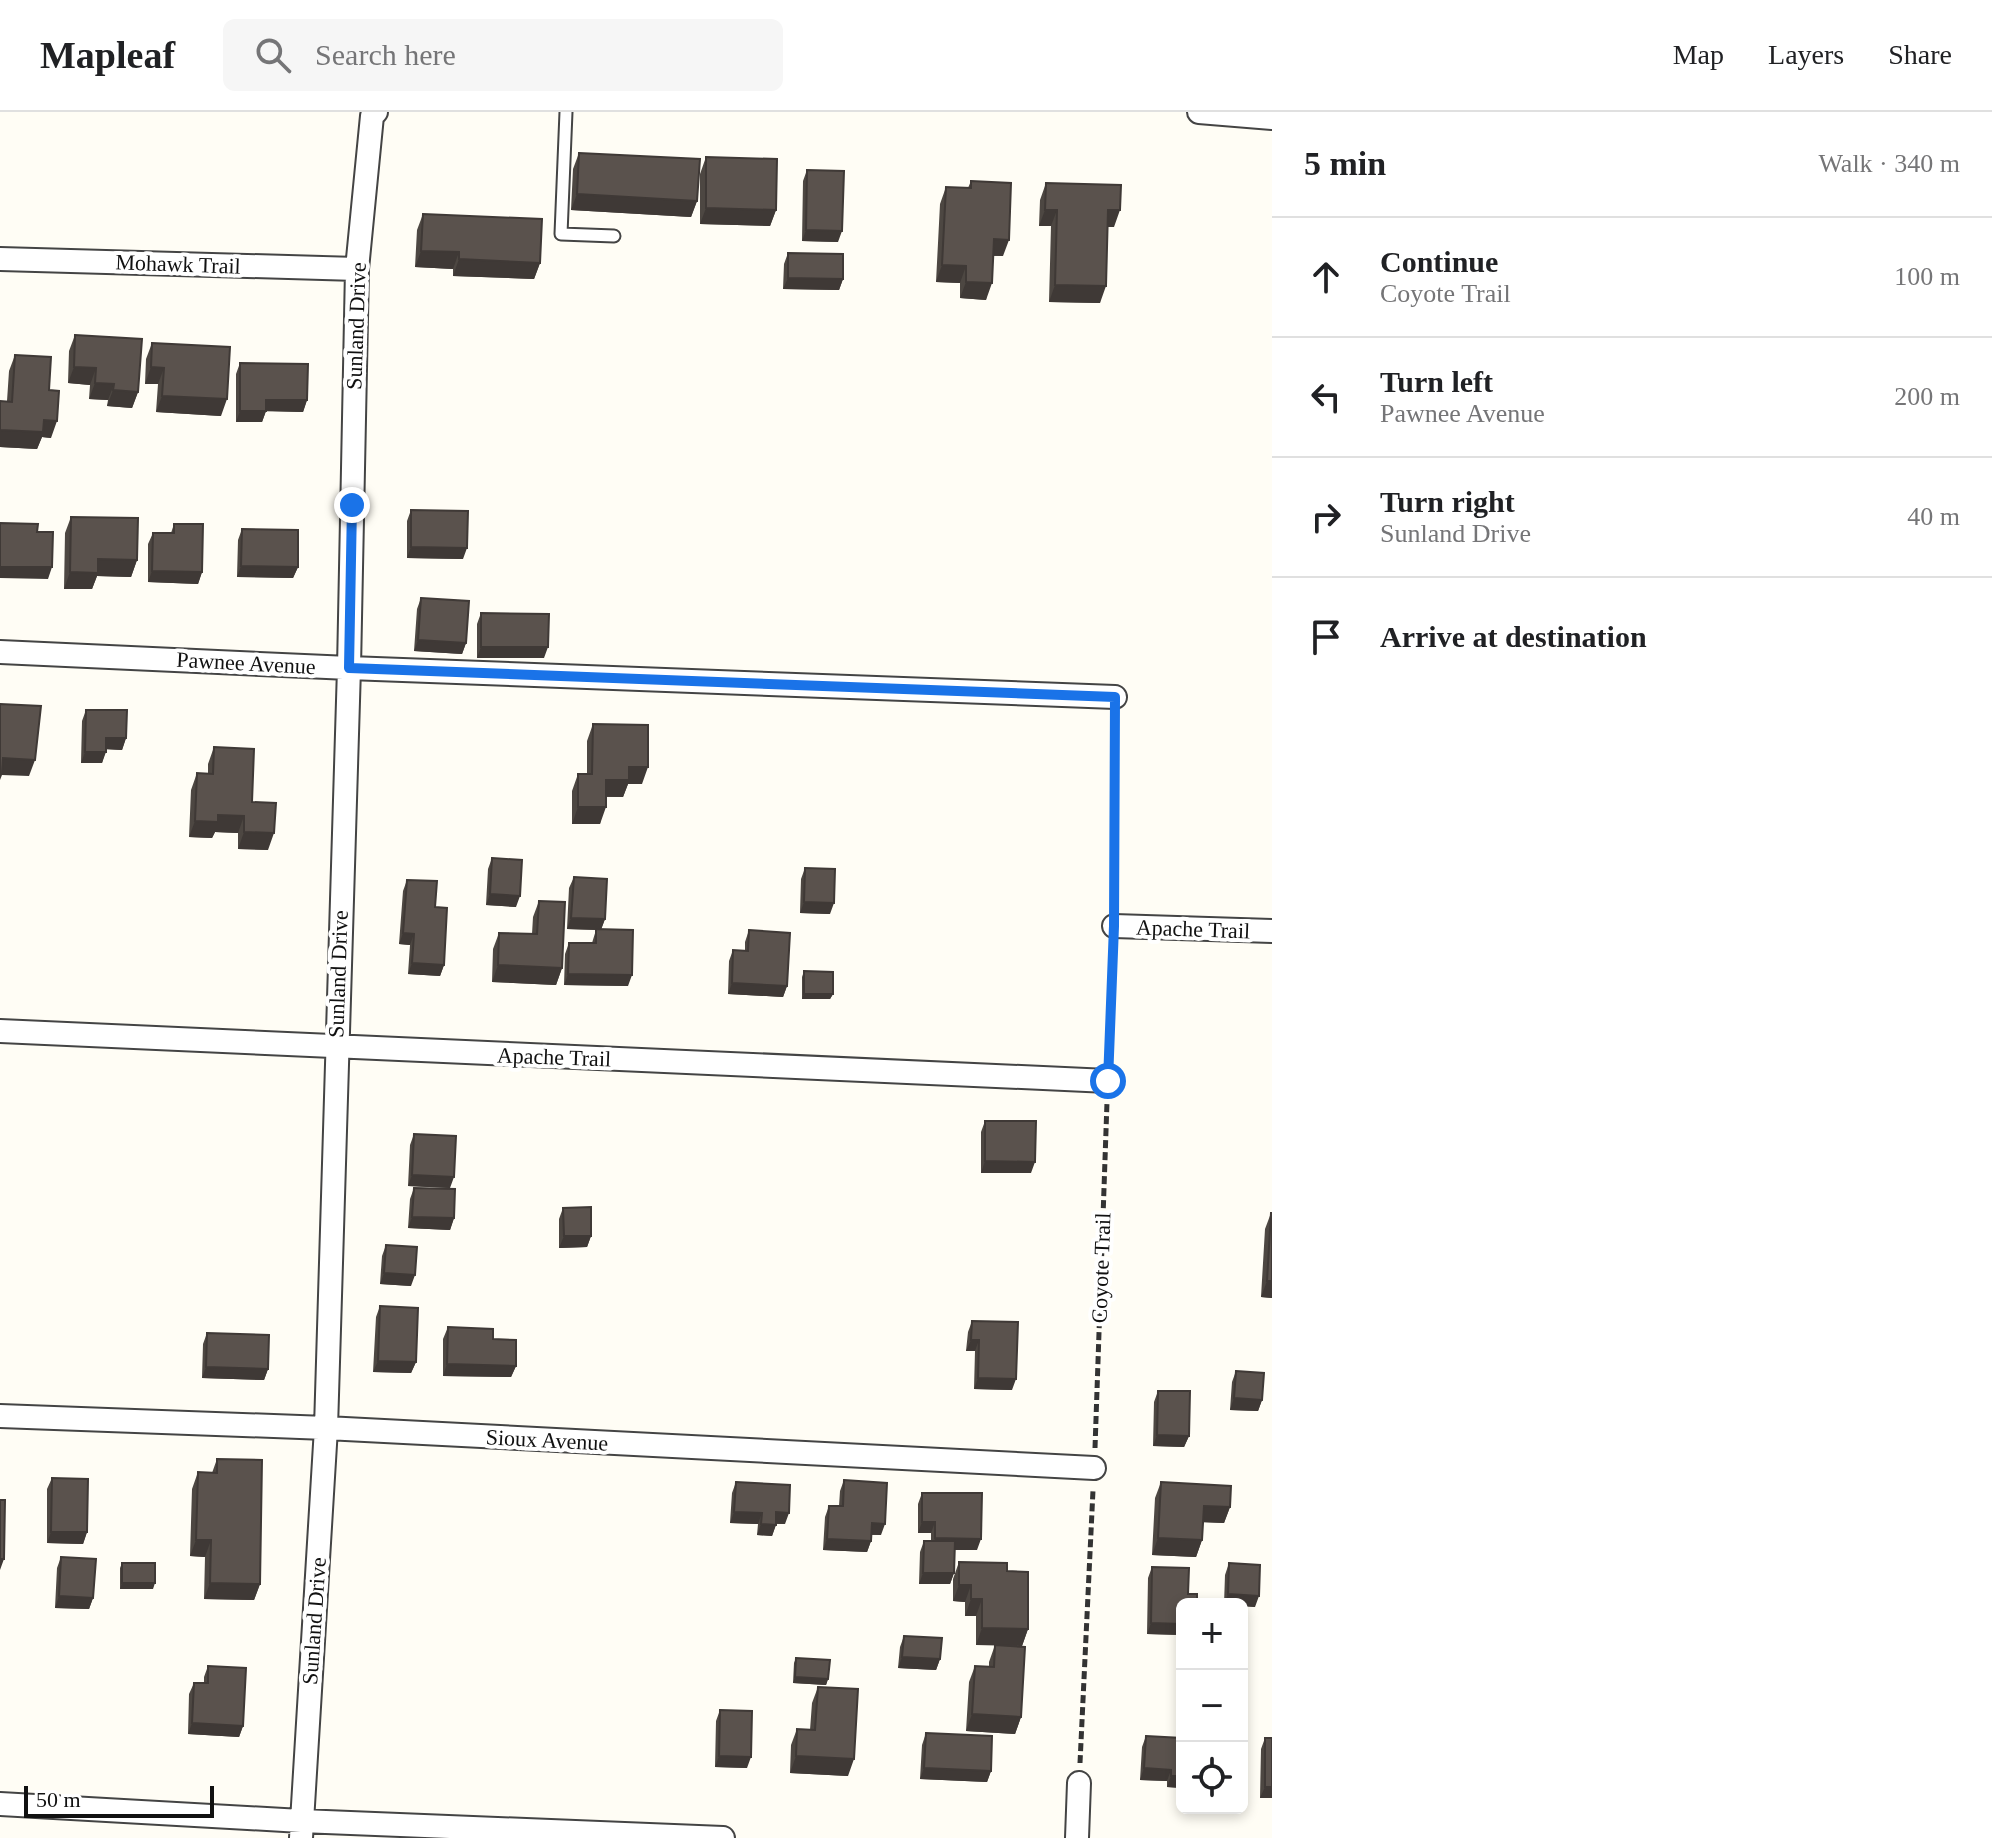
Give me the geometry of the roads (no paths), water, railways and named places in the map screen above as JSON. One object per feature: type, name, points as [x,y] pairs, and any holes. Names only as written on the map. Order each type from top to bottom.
[{"type":"street","name":"Sunland Drive","points":[[301,1830],[326,1428],[335,1048],[349,668],[357,269],[372,116],[376,112]]},
{"type":"street","points":[[1199,112],[1272,118]]},
{"type":"street","name":"Mohawk Trail","points":[[0,259],[357,269]]},
{"type":"street","name":"Pawnee Avenue","points":[[0,652],[1115,697]]},
{"type":"street","name":"Apache Trail","points":[[1114,926],[1272,931]]},
{"type":"street","name":"Apache Trail","points":[[0,1031],[1108,1081]]},
{"type":"street","name":"Sioux Avenue","points":[[0,1416],[326,1428],[1094,1468]]},
{"type":"street","points":[[1077,1838],[1079,1783]]},
{"type":"street","points":[[0,1804],[301,1830],[723,1838]]},
{"type":"lane","points":[[566,112],[561,234],[614,236]]}]
